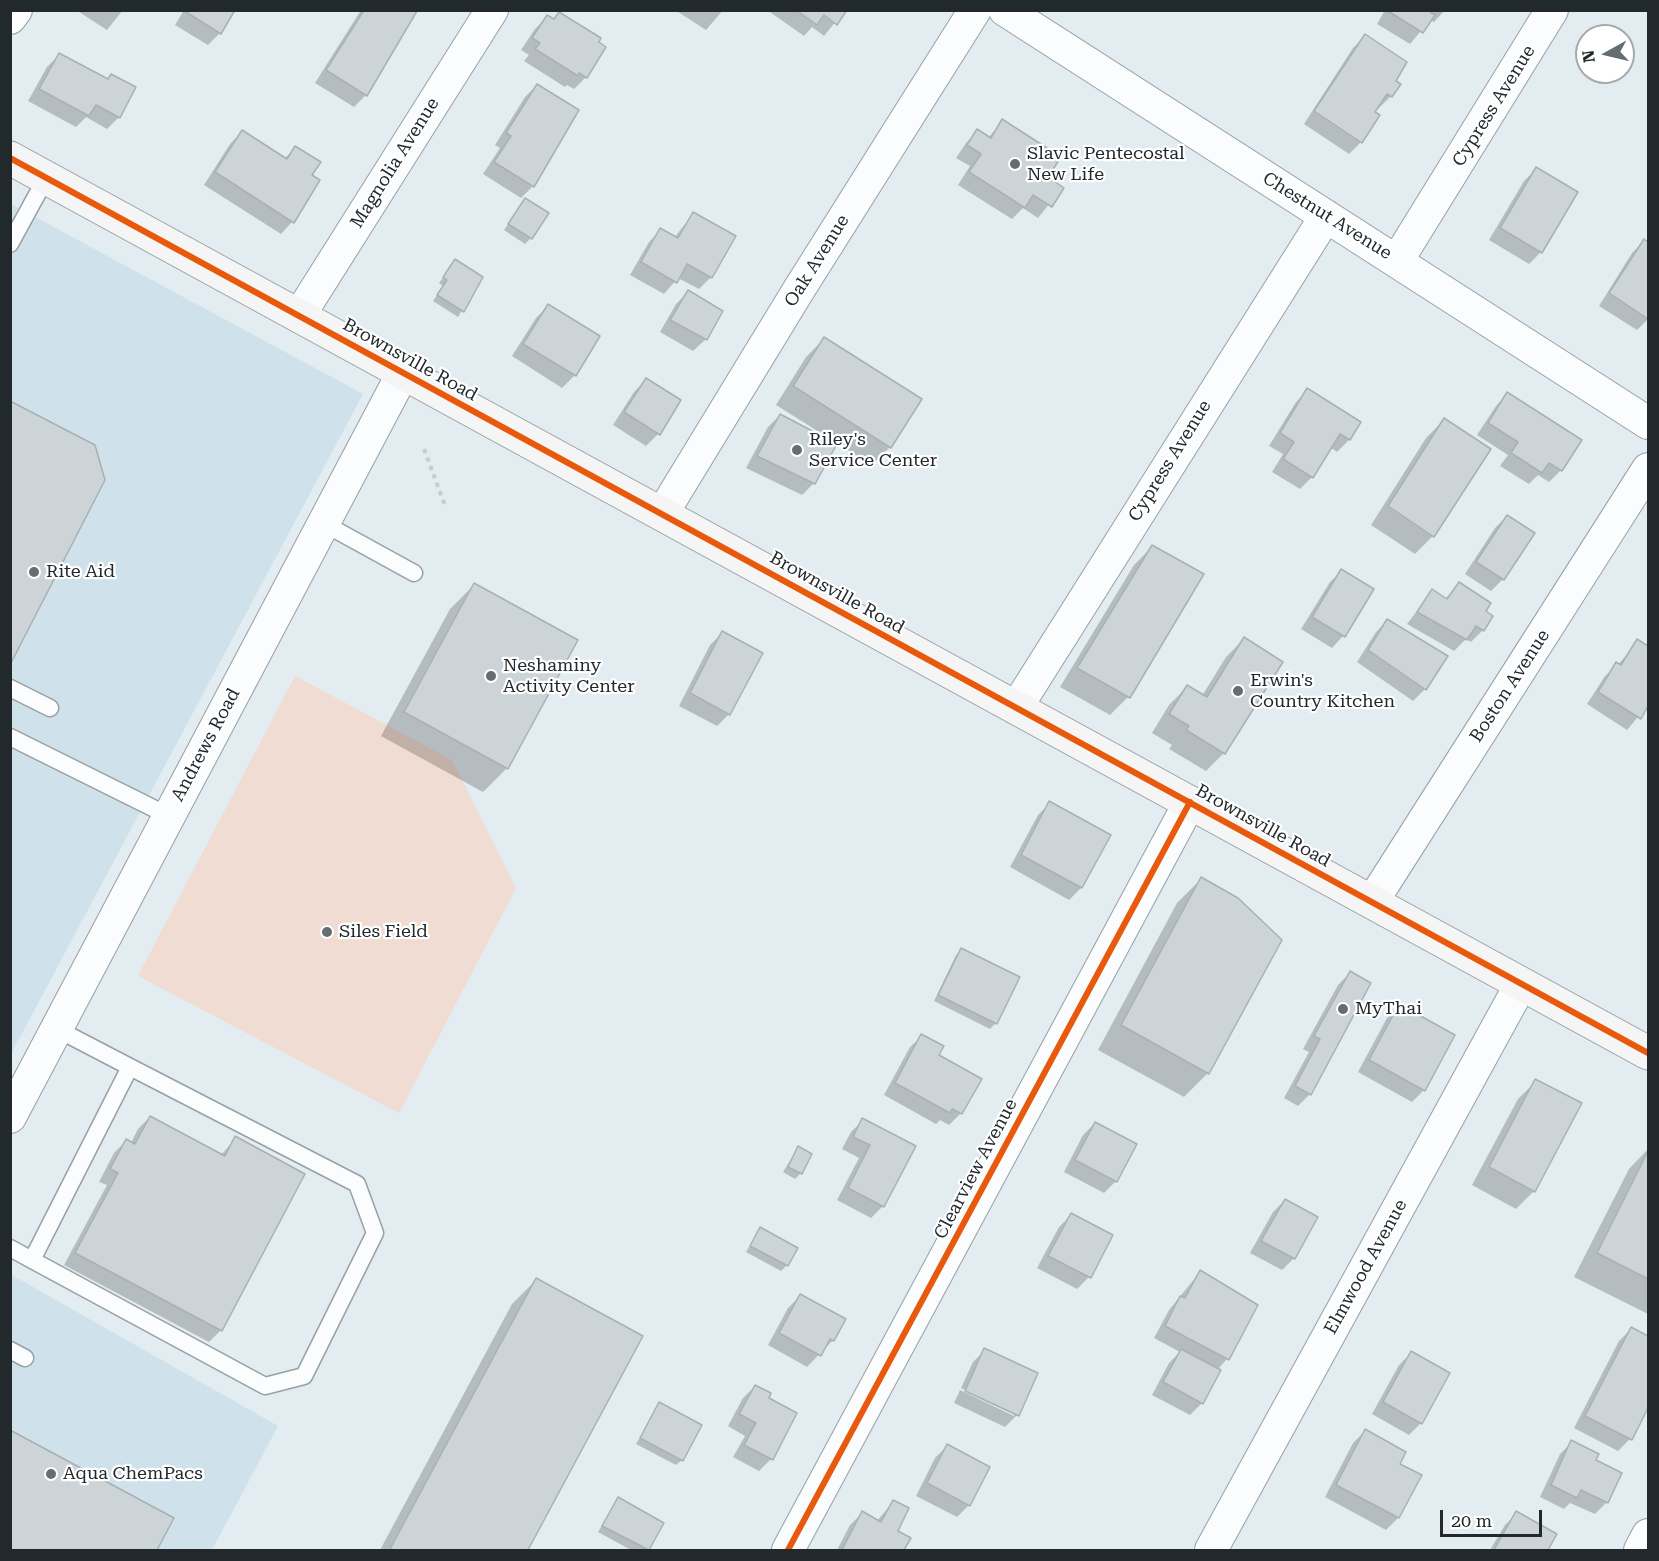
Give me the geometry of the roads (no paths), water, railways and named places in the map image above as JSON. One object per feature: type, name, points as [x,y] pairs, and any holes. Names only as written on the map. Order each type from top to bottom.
[{"type":"street","points":[[10,18],[16,10]]},
{"type":"street","name":"Magnolia Avenue","points":[[299,316],[492,10]]},
{"type":"street","name":"Oak Avenue","points":[[662,514],[798,291],[975,10]]},
{"type":"street","name":"Chestnut Avenue","points":[[1005,10],[1648,423]]},
{"type":"street","name":"Cypress Avenue","points":[[1397,261],[1552,10]]},
{"type":"street","name":"Brownsville Road","points":[[10,158],[1648,1053]]},
{"type":"street","name":"Cypress Avenue","points":[[1016,708],[1326,216]]},
{"type":"street","name":"Andrews Road","points":[[10,1118],[403,373]]},
{"type":"street","name":"Boston Avenue","points":[[1372,902],[1648,469]]},
{"type":"street","name":"Clearview Avenue","points":[[788,1551],[1190,802]]},
{"type":"street","name":"Elmwood Avenue","points":[[1211,1551],[1521,984]]},
{"type":"street","points":[[1640,1551],[1648,1535]]},
{"type":"lane","points":[[10,244],[45,178]]},
{"type":"lane","points":[[323,524],[414,573]]},
{"type":"lane","points":[[10,688],[50,708]]},
{"type":"lane","points":[[10,737],[169,816]]},
{"type":"lane","points":[[10,1248],[265,1386],[304,1376],[375,1233],[357,1184],[57,1029]]},
{"type":"lane","points":[[32,1260],[130,1067]]},
{"type":"place","name":"Slavic Pentecostal New Life","points":[[1015,164]]},
{"type":"place","name":"Riley's Service Center","points":[[797,450]]},
{"type":"place","name":"Rite Aid","points":[[34,572]]},
{"type":"place","name":"Neshaminy Activity Center","points":[[491,676]]},
{"type":"place","name":"Erwin's Country Kitchen","points":[[1238,691]]},
{"type":"place","name":"Siles Field","points":[[327,932]]},
{"type":"place","name":"MyThai","points":[[1343,1009]]},
{"type":"place","name":"Aqua ChemPacs","points":[[51,1474]]}]
